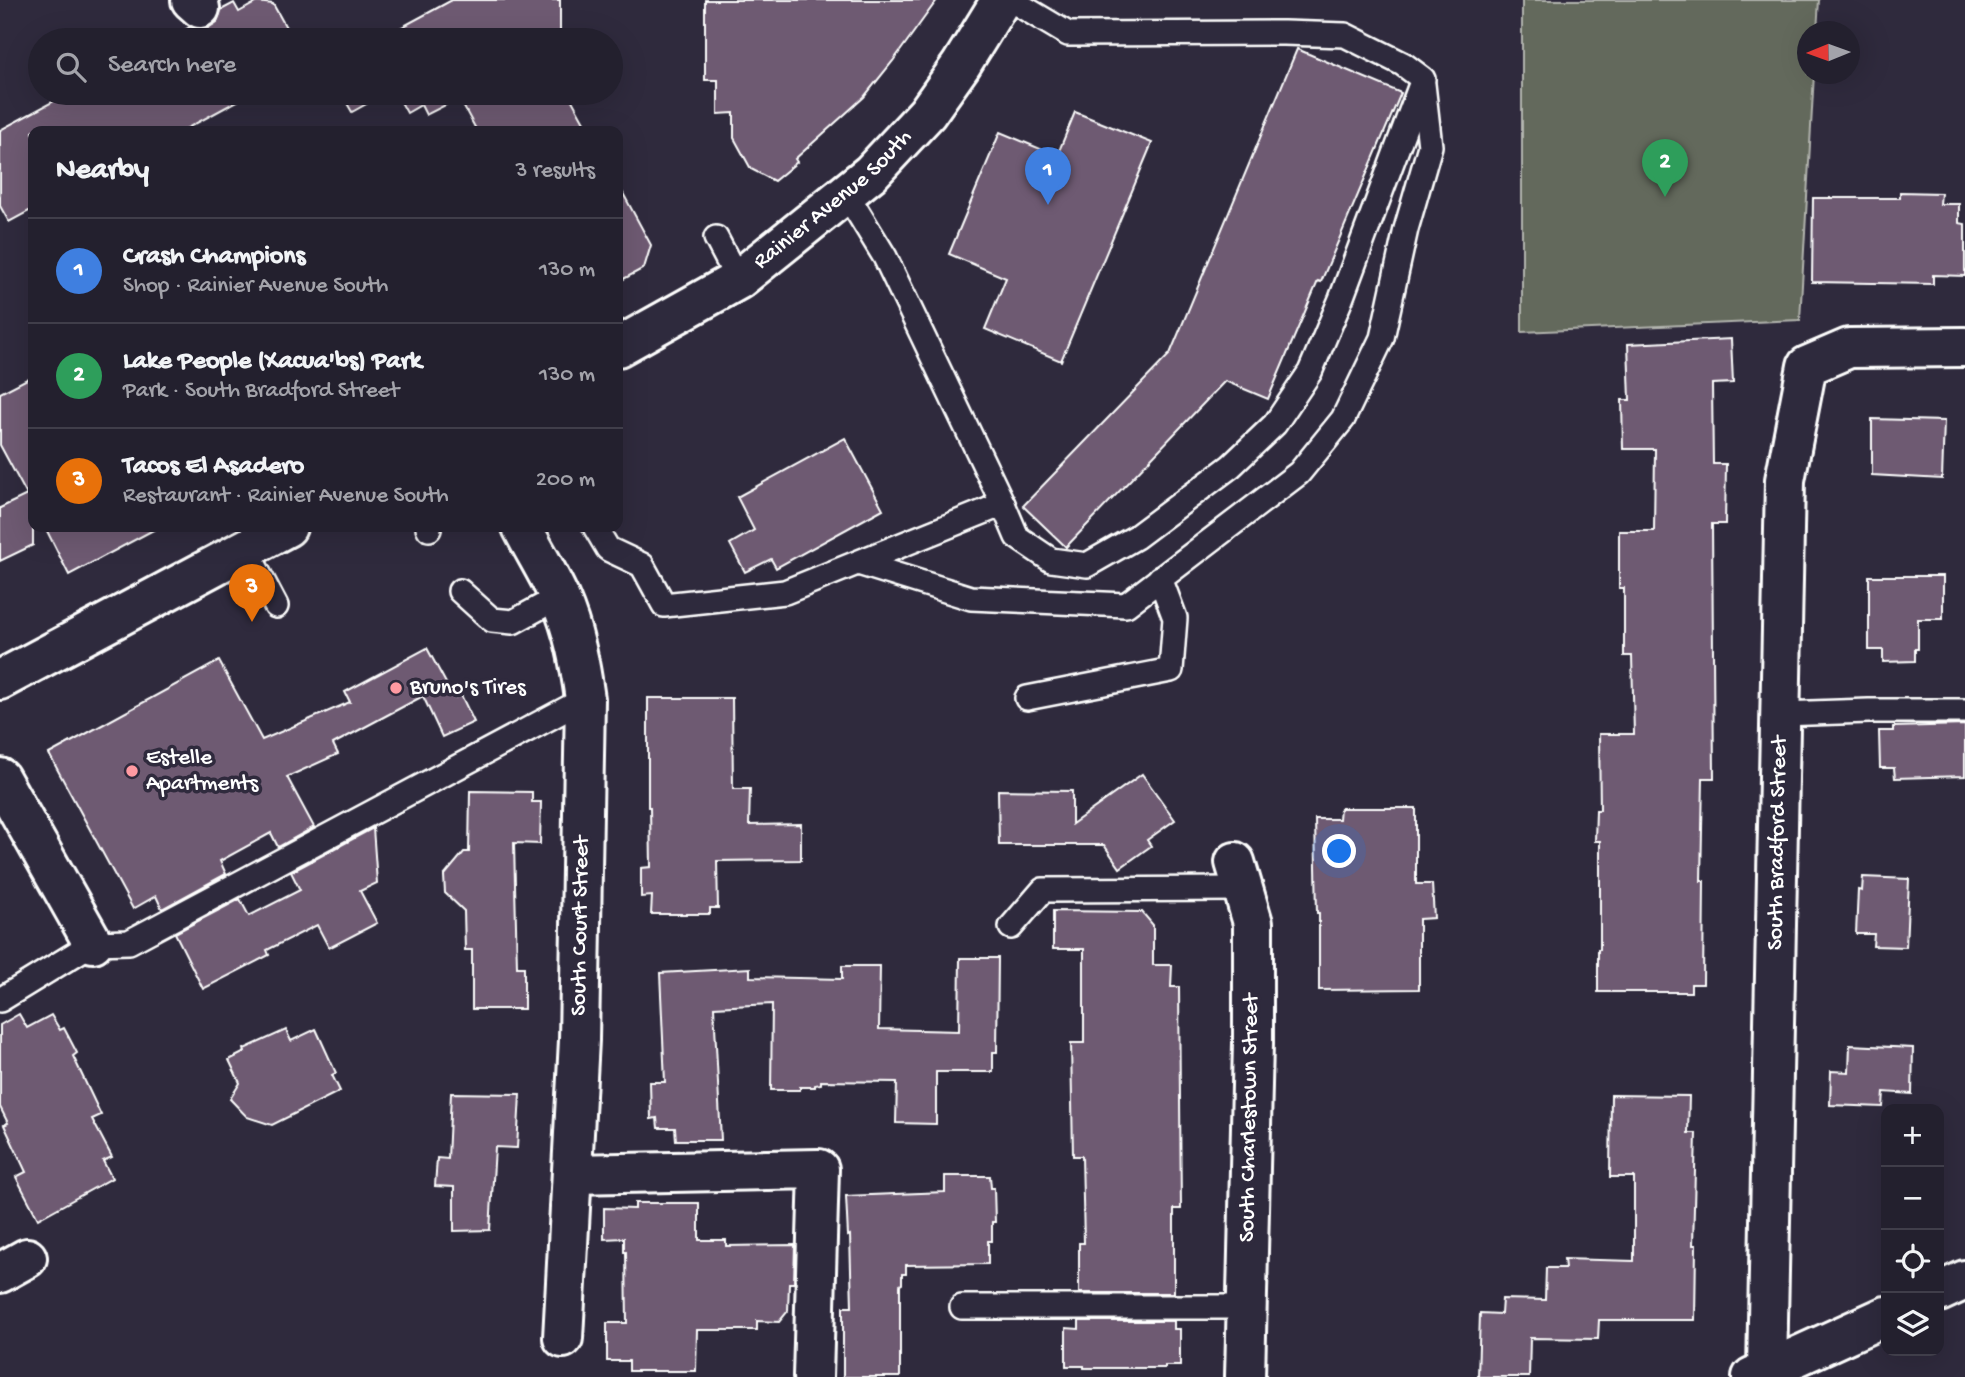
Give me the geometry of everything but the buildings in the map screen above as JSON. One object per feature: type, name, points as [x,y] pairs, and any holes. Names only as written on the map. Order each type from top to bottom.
[{"type":"street","name":"Rainier Avenue South","points":[[623,344],[738,280],[871,173],[927,113],[961,65],[1001,0]]},
{"type":"street","name":"South Bradford Street","points":[[1759,1373],[1781,714],[1785,480],[1807,366],[1849,348],[1965,347]]},
{"type":"street","points":[[0,680],[278,532]]},
{"type":"street","name":"South Court Street","points":[[525,532],[559,597],[570,626],[579,658],[585,699],[579,1040],[563,1338]]},
{"type":"street","points":[[0,778],[93,943]]},
{"type":"street","name":"South Charlestown Street","points":[[1240,876],[1253,923],[1245,1377]]},
{"type":"street","points":[[572,1174],[819,1169],[813,1377]]},
{"type":"street","points":[[1944,1290],[1965,1280]]},
{"type":"street","points":[[1759,1373],[1881,1318]]},
{"type":"lane","points":[[858,562],[971,598],[1126,605],[1299,473],[1343,419],[1382,338],[1406,229],[1430,146],[1423,79],[1403,64],[1345,35],[1068,34],[1011,0]]},
{"type":"lane","points":[[846,194],[885,257],[1017,537],[1051,560],[1087,565],[1147,529],[1231,466],[1275,424],[1310,372],[1341,299],[1423,79]]},
{"type":"lane","points":[[716,238],[738,280]]},
{"type":"lane","points":[[599,532],[608,549],[642,565],[664,605],[785,592],[1003,504]]},
{"type":"lane","points":[[246,549],[276,606]]},
{"type":"lane","points":[[1027,698],[1171,670],[1175,618],[1160,578]]},
{"type":"lane","points":[[460,591],[492,620],[513,622],[559,597]]},
{"type":"lane","points":[[0,1000],[93,943],[129,942],[585,699]]},
{"type":"lane","points":[[1781,714],[1965,711]]},
{"type":"lane","points":[[1011,927],[1043,890],[1240,876]]},
{"type":"lane","points":[[962,1307],[1246,1307]]},
{"type":"green space","points":[[1522,0],[1819,0],[1818,21],[1797,21],[1797,84],[1813,84],[1800,320],[1522,332]]},
{"type":"place","name":"Lake People (Xacua'bs) Park","points":[[1665,197]]},
{"type":"place","name":"Crash Champions","points":[[1048,205]]},
{"type":"place","name":"Tacos El Asadero","points":[[252,622]]},
{"type":"place","name":"Bruno's Tires","points":[[396,688]]},
{"type":"place","name":"Estelle Apartments","points":[[132,771]]}]
